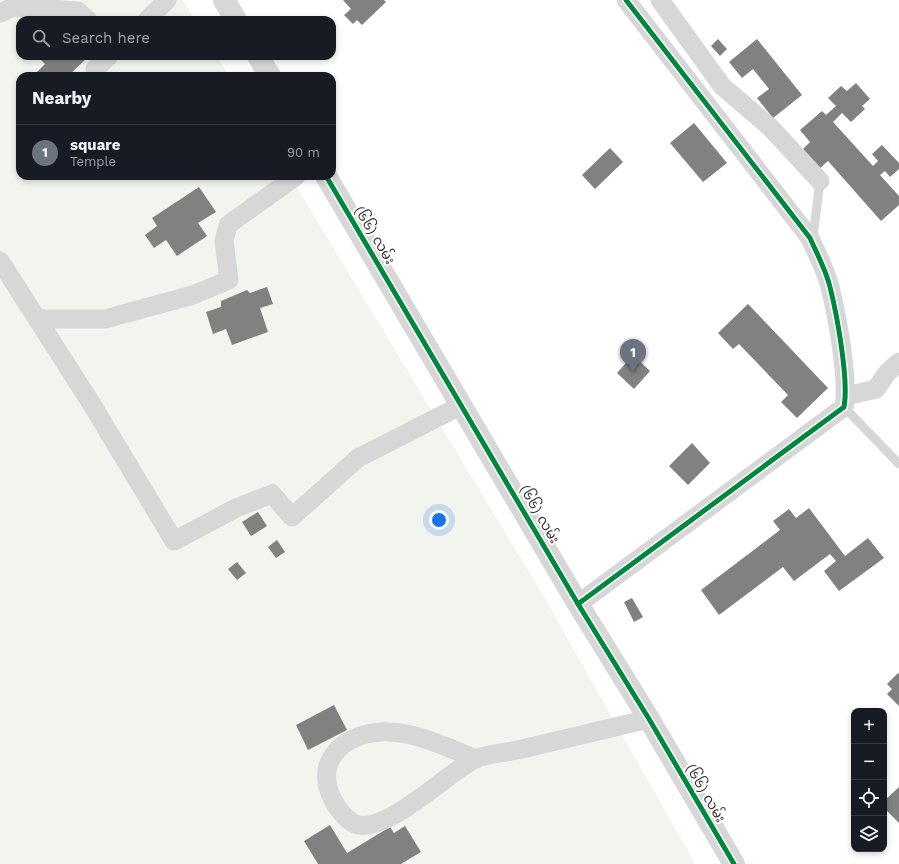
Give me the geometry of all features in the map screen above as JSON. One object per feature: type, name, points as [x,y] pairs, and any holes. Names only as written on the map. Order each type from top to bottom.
[{"type":"street","points":[[150,16],[167,0]]},
{"type":"street","points":[[224,0],[234,16]]},
{"type":"street","points":[[626,0],[810,238],[830,286],[841,350],[845,402]]},
{"type":"street","points":[[660,0],[722,86],[770,127],[820,182]]},
{"type":"street","points":[[0,13],[14,7],[78,11],[84,16]]},
{"type":"street","points":[[98,60],[95,69],[105,60]]},
{"type":"street","points":[[260,60],[268,72]]},
{"type":"street","points":[[38,319],[105,319],[193,295],[230,280],[224,240],[228,225],[290,180]]},
{"type":"street","name":"(၆၆) လမ်း","points":[[328,180],[578,604],[649,719],[734,864]]},
{"type":"street","points":[[0,261],[91,403],[174,542],[236,508],[272,494],[292,517],[358,458],[462,405]]},
{"type":"street","points":[[578,604],[845,402],[876,389],[888,373],[899,362]]},
{"type":"street","points":[[476,759],[446,746],[414,736],[381,732],[357,737],[344,743],[330,759],[326,771],[330,793],[338,810],[349,820],[359,826],[374,824],[394,815],[476,759],[649,719]]},
{"type":"lane","points":[[810,238],[814,229],[820,182]]},
{"type":"lane","points":[[845,402],[899,464]]},
{"type":"shaded area","points":[[0,0],[183,0],[193,16],[16,16],[16,60],[219,60],[227,72],[16,72],[16,180],[292,180],[544,597],[695,864],[0,864]]},
{"type":"building","points":[[343,0],[384,0],[386,2],[362,25],[357,20],[353,24],[344,15],[351,9]]},
{"type":"building","points":[[718,39],[727,49],[720,56],[711,46]]},
{"type":"building","points":[[757,39],[802,95],[773,118],[757,98],[769,89],[753,69],[742,78],[729,62]]},
{"type":"building","points":[[41,60],[85,60],[72,72],[37,72],[45,64]]},
{"type":"building","points":[[856,83],[870,99],[862,106],[865,109],[851,122],[842,113],[833,122],[873,166],[878,161],[872,154],[882,145],[899,163],[899,169],[890,177],[885,171],[880,175],[899,196],[899,205],[881,221],[828,161],[818,170],[801,151],[810,142],[800,130],[822,111],[826,115],[836,106],[828,98],[841,86],[847,91]]},
{"type":"building","points":[[694,123],[727,163],[703,182],[670,143]]},
{"type":"building","points":[[610,148],[623,162],[595,189],[582,175]]},
{"type":"building","points":[[199,187],[216,212],[198,223],[207,236],[177,256],[166,240],[154,248],[145,235],[157,226],[152,218]]},
{"type":"building","points":[[267,287],[273,304],[260,308],[268,332],[232,345],[226,329],[213,334],[206,312],[221,307],[221,301],[247,290],[250,293]]},
{"type":"building","points":[[748,304],[828,388],[797,418],[781,402],[788,395],[739,344],[733,349],[718,333]]},
{"type":"building","points":[[633,355],[650,371],[634,389],[617,373]]},
{"type":"building","points":[[692,443],[710,463],[688,485],[669,466]]},
{"type":"building","points":[[809,508],[845,556],[868,538],[884,558],[839,591],[824,571],[836,561],[830,554],[794,581],[783,567],[719,615],[701,590],[780,530],[773,521],[789,509],[796,518]]},
{"type":"building","points":[[258,512],[267,526],[251,536],[242,522]]},
{"type":"building","points":[[277,540],[285,552],[276,558],[268,547]]},
{"type":"building","points":[[237,562],[246,573],[237,580],[228,569]]},
{"type":"building","points":[[632,598],[643,617],[634,622],[624,602]]},
{"type":"building","points":[[898,673],[899,706],[887,694],[892,689],[887,684]]},
{"type":"building","points":[[334,705],[347,730],[308,750],[296,725]]},
{"type":"building","points":[[899,787],[899,823],[887,811],[887,798]]},
{"type":"building","points":[[330,825],[347,853],[390,827],[394,833],[405,826],[421,852],[401,864],[318,864],[304,841]]},
{"type":"cycle path","points":[[578,604],[844,407],[845,395],[842,347],[833,299],[826,274],[810,238],[626,0]]},
{"type":"cycle path","points":[[328,180],[578,604],[649,719],[734,864]]},
{"type":"place","name":"square","points":[[633,372]]}]
